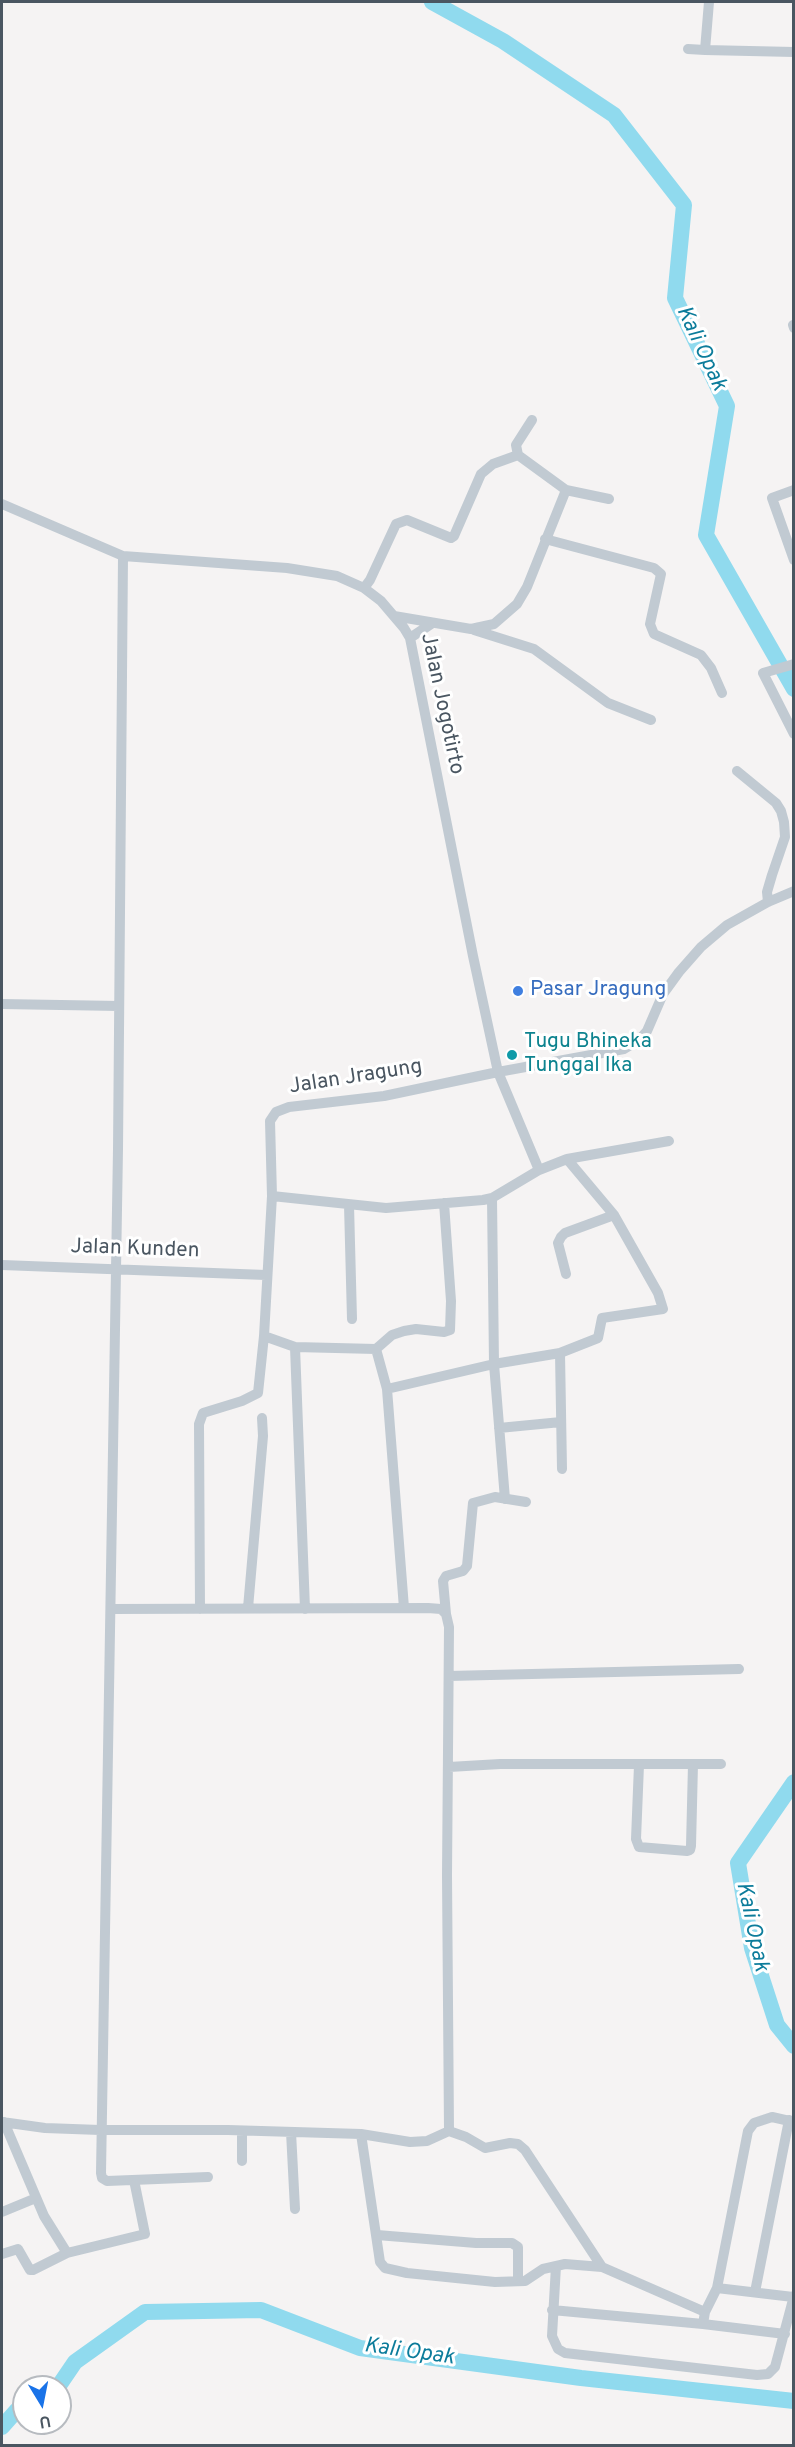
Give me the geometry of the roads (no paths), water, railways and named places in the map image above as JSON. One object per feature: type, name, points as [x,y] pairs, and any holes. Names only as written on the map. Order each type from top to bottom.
[{"type":"street","points":[[705,50],[710,2]]},
{"type":"street","points":[[688,49],[794,52]]},
{"type":"street","points":[[532,420],[516,445],[518,455],[566,490],[609,499]]},
{"type":"street","points":[[364,588],[396,524],[407,520],[451,538],[454,536],[481,474],[493,464],[518,455]]},
{"type":"street","points":[[471,629],[494,624],[517,604],[566,490]]},
{"type":"street","points":[[794,490],[772,498],[794,560]]},
{"type":"street","name":"Jalan Jogotirto","points":[[2,504],[123,556],[287,568],[337,576],[364,588],[394,616],[410,638],[472,956],[498,1072],[539,1170]]},
{"type":"street","points":[[545,539],[654,568],[662,574],[650,624],[654,634],[701,655],[711,668],[722,693]]},
{"type":"street","points":[[123,556],[116,1268],[100,2130],[102,2178],[107,2181],[208,2177]]},
{"type":"street","points":[[394,616],[471,629],[534,649],[608,704],[651,720]]},
{"type":"street","points":[[410,638],[431,624]]},
{"type":"street","points":[[794,664],[763,673],[794,734]]},
{"type":"street","points":[[737,771],[776,803],[784,822],[785,837],[767,892],[768,902]]},
{"type":"street","name":"Jalan Jragung","points":[[200,1609],[199,1424],[203,1413],[242,1401],[258,1393],[264,1336],[272,1196],[270,1121],[276,1112],[290,1107],[384,1096],[624,1049],[639,1040],[647,1031],[663,994],[678,972],[701,947],[728,925],[768,902],[794,891]]},
{"type":"street","points":[[2,1004],[119,1006]]},
{"type":"street","points":[[272,1196],[386,1208],[492,1198],[539,1170],[567,1160],[669,1141]]},
{"type":"street","points":[[387,1389],[560,1353],[598,1338],[602,1318],[663,1309],[658,1293],[614,1215],[567,1160]]},
{"type":"street","points":[[492,1198],[494,1365],[505,1499]]},
{"type":"street","points":[[264,1336],[295,1347],[376,1349],[392,1335],[404,1331],[416,1329],[444,1332],[450,1330],[451,1301],[444,1203]]},
{"type":"street","points":[[349,1205],[352,1318]]},
{"type":"street","points":[[566,1274],[558,1243],[561,1237],[565,1233],[614,1215]]},
{"type":"street","name":"Jalan Kunden","points":[[2,1265],[266,1275]]},
{"type":"street","points":[[295,1347],[304,1608]]},
{"type":"street","points":[[376,1349],[387,1389],[404,1608]]},
{"type":"street","points":[[560,1353],[562,1468]]},
{"type":"street","points":[[248,1608],[263,1436],[262,1418]]},
{"type":"street","points":[[500,1428],[561,1422]]},
{"type":"street","points":[[449,2131],[447,1875],[449,1627],[443,1581],[446,1576],[463,1571],[467,1566],[473,1503],[495,1497],[526,1502]]},
{"type":"street","points":[[111,1609],[404,1608],[441,1609],[446,1614]]},
{"type":"street","points":[[449,1676],[739,1669]]},
{"type":"street","points":[[639,1765],[636,1839],[639,1847],[687,1851],[691,1846],[693,1764]]},
{"type":"street","points":[[449,1767],[721,1764]]},
{"type":"street","points":[[703,2324],[705,2312],[717,2288],[748,2131],[754,2123],[772,2117],[791,2121],[755,2292]]},
{"type":"street","points":[[3,2122],[45,2128],[100,2130],[361,2134],[410,2142],[427,2141],[449,2131],[466,2137],[484,2148],[510,2143],[518,2144],[525,2150],[602,2267]]},
{"type":"street","points":[[3,2122],[36,2198],[67,2253]]},
{"type":"street","points":[[242,2131],[242,2161]]},
{"type":"street","points":[[291,2132],[295,2209]]},
{"type":"street","points":[[361,2134],[380,2262],[386,2268],[396,2272],[495,2282],[530,2279],[543,2269],[565,2264],[602,2267],[705,2312]]},
{"type":"street","points":[[2,2254],[18,2249],[30,2270],[33,2270],[67,2253],[145,2234],[134,2180]]},
{"type":"street","points":[[2,2212],[36,2198]]},
{"type":"street","points":[[377,2235],[476,2243],[512,2243],[518,2247],[518,2281]]},
{"type":"street","points":[[556,2266],[551,2327],[554,2343],[565,2353],[757,2375],[772,2371],[785,2334],[793,2297],[717,2288]]},
{"type":"street","points":[[552,2310],[785,2334]]},
{"type":"waterway","name":"Kali Opak","points":[[432,2],[503,41],[614,115],[684,205],[675,298],[727,406],[706,535],[794,689]]},
{"type":"waterway","name":"Kali Opak","points":[[794,1782],[738,1863],[752,1948],[777,2025],[794,2046]]},
{"type":"waterway","name":"Kali Opak","points":[[66,2375],[75,2362],[145,2312],[261,2310],[360,2348],[581,2378],[794,2401]]},
{"type":"waterway","points":[[2,2427],[12,2416]]},
{"type":"place","name":"Pasar Jragung","points":[[518,991]]},
{"type":"place","name":"Tugu Bhineka Tunggal Ika","points":[[512,1055]]}]
